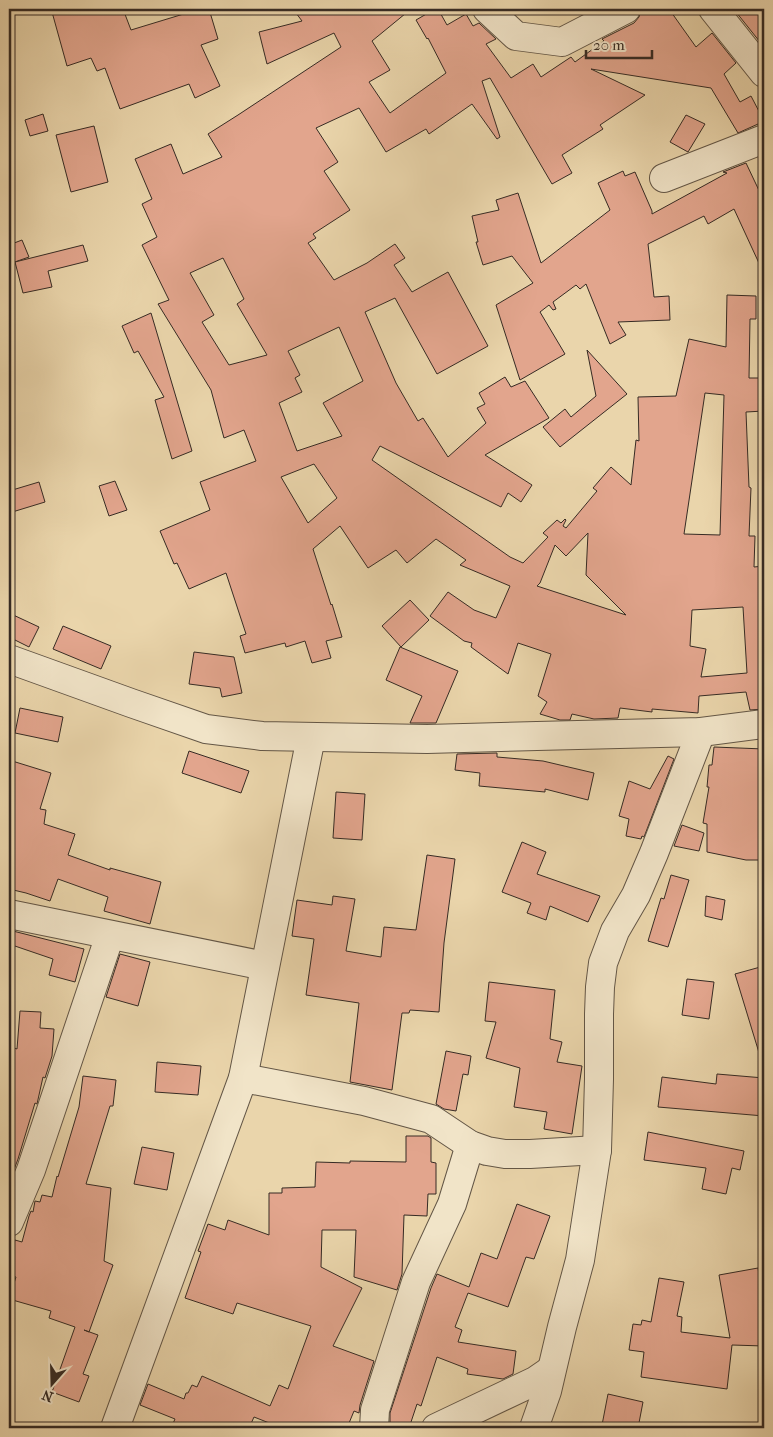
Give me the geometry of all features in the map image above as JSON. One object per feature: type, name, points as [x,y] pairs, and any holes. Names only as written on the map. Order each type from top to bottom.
[{"type":"street","points":[[487,9],[516,36],[562,42],[626,9]]},
{"type":"street","points":[[714,9],[764,73]]},
{"type":"street","points":[[664,178],[764,140]]},
{"type":"street","points":[[9,660],[206,729],[262,736],[427,739],[701,732],[764,724]]},
{"type":"street","points":[[534,1428],[547,1391],[580,1260],[597,1150],[600,987],[604,964],[615,931],[636,895],[654,853],[701,732]]},
{"type":"street","points":[[115,1428],[243,1078],[311,737]]},
{"type":"street","points":[[9,914],[265,966]]},
{"type":"street","points":[[9,1222],[31,1170],[110,935]]},
{"type":"street","points":[[243,1078],[364,1101],[431,1119],[470,1145],[487,1151],[505,1154],[530,1154],[597,1150]]},
{"type":"street","points":[[374,1428],[375,1410],[416,1282],[452,1204],[470,1145]]},
{"type":"street","points":[[436,1428],[535,1381],[551,1370]]},
{"type":"building","points":[[65,9],[123,9],[131,30],[200,9],[209,9],[218,39],[201,45],[220,86],[195,98],[189,84],[120,109],[105,68],[97,71],[91,58],[67,66],[52,12]]},
{"type":"building","points":[[293,9],[411,9],[372,41],[390,70],[369,82],[390,113],[446,73],[428,38],[416,20],[435,9],[438,9],[447,25],[466,14],[473,26],[479,23],[496,39],[486,44],[511,78],[533,64],[541,77],[571,57],[575,62],[604,41],[602,39],[634,23],[639,17],[641,9],[669,9],[696,47],[712,33],[736,63],[724,74],[740,102],[751,96],[764,121],[764,124],[758,124],[738,133],[711,88],[591,69],[645,95],[600,125],[603,129],[562,155],[572,173],[552,184],[490,78],[482,81],[500,137],[497,139],[472,104],[429,134],[426,129],[386,152],[359,108],[316,128],[338,162],[324,171],[350,210],[313,234],[316,238],[308,243],[334,280],[367,263],[395,244],[405,258],[394,265],[412,292],[448,272],[488,346],[437,374],[395,298],[365,312],[396,383],[418,421],[423,418],[448,457],[486,423],[477,408],[485,404],[479,393],[505,377],[511,387],[525,381],[549,418],[485,455],[532,485],[521,502],[508,493],[501,507],[380,446],[372,460],[510,557],[523,563],[548,537],[543,533],[557,520],[561,523],[565,519],[563,526],[566,528],[597,491],[593,488],[611,467],[631,485],[636,440],[639,441],[638,397],[676,396],[689,339],[726,347],[727,295],[756,296],[756,319],[750,319],[749,378],[764,378],[764,411],[746,412],[749,487],[751,488],[749,536],[755,536],[754,567],[764,566],[764,709],[750,710],[746,692],[699,696],[698,713],[652,709],[652,712],[620,708],[618,718],[594,719],[572,714],[570,720],[560,720],[540,714],[547,702],[538,696],[551,654],[518,643],[508,674],[471,647],[472,643],[464,641],[430,616],[448,592],[474,610],[496,618],[510,586],[460,565],[466,560],[436,539],[407,563],[396,550],[368,568],[340,526],[313,549],[342,637],[326,641],[331,658],[312,663],[305,641],[286,647],[285,643],[245,653],[240,636],[246,634],[226,573],[189,589],[177,563],[174,564],[160,531],[210,510],[200,482],[256,461],[244,430],[224,438],[211,390],[158,304],[169,300],[142,245],[157,237],[142,204],[152,199],[135,159],[171,144],[183,174],[222,157],[208,134],[341,47],[334,33],[267,64],[259,32],[302,21]],"holes":[[[223,258],[244,299],[237,304],[267,355],[229,365],[202,322],[214,315],[190,273]],[[339,327],[363,381],[323,403],[342,436],[297,451],[279,403],[302,392],[295,378],[300,375],[288,351]],[[705,393],[724,395],[720,535],[684,534]],[[314,464],[337,498],[308,523],[281,477]],[[588,533],[586,575],[626,615],[537,586],[540,583],[555,545],[566,556]],[[743,607],[747,673],[701,677],[706,649],[690,646],[692,610]]]},
{"type":"building","points":[[740,9],[752,9],[764,21],[764,38],[760,42],[736,12]]},
{"type":"building","points":[[43,114],[48,131],[30,136],[25,120]]},
{"type":"building","points":[[686,115],[705,124],[688,152],[670,142]]},
{"type":"building","points":[[94,126],[108,182],[71,192],[56,135]]},
{"type":"building","points":[[746,163],[764,201],[764,274],[734,209],[708,224],[704,216],[648,244],[654,297],[669,296],[670,320],[618,322],[626,335],[610,344],[586,284],[580,289],[576,285],[553,302],[556,309],[553,310],[549,305],[540,312],[565,354],[520,380],[496,305],[533,283],[512,256],[483,265],[476,242],[478,242],[472,216],[499,210],[496,200],[518,193],[541,263],[610,210],[598,183],[623,171],[625,176],[635,172],[652,214],[727,173],[723,172]]},
{"type":"building","points":[[22,240],[29,257],[9,264],[9,245]]},
{"type":"building","points":[[83,245],[88,261],[48,271],[52,287],[23,293],[15,262]]},
{"type":"building","points":[[151,313],[192,451],[172,459],[155,400],[164,397],[138,351],[134,353],[122,326]]},
{"type":"building","points":[[587,350],[627,394],[560,447],[543,427],[565,409],[571,417],[596,396]]},
{"type":"building","points":[[115,481],[127,510],[109,516],[99,486]]},
{"type":"building","points":[[39,482],[45,502],[9,513],[9,491]]},
{"type":"building","points":[[410,600],[429,620],[401,647],[382,626]]},
{"type":"building","points":[[9,613],[39,627],[29,647],[9,637]]},
{"type":"building","points":[[63,626],[111,646],[101,669],[53,649]]},
{"type":"building","points":[[400,647],[458,671],[436,723],[410,723],[422,696],[386,680]]},
{"type":"building","points":[[194,652],[234,657],[242,693],[222,697],[220,688],[189,684]]},
{"type":"building","points":[[20,708],[63,717],[58,742],[15,733]]},
{"type":"building","points":[[714,747],[764,749],[764,860],[746,860],[707,852],[707,824],[703,823],[709,787],[707,787],[709,765],[712,765]]},
{"type":"building","points":[[189,751],[249,771],[241,793],[182,773]]},
{"type":"building","points":[[497,753],[497,757],[543,761],[594,773],[588,800],[545,789],[545,792],[479,786],[480,773],[455,770],[457,754]]},
{"type":"building","points":[[668,756],[674,759],[644,837],[642,836],[641,839],[626,836],[629,819],[619,816],[629,781],[650,789]]},
{"type":"building","points":[[9,760],[51,773],[40,809],[46,810],[44,824],[75,834],[68,855],[110,870],[110,868],[161,882],[150,924],[104,911],[108,897],[58,879],[50,901],[9,889]]},
{"type":"building","points":[[336,792],[365,794],[362,840],[333,838]]},
{"type":"building","points":[[682,825],[704,833],[699,851],[674,846]]},
{"type":"building","points":[[522,842],[546,852],[537,874],[600,896],[588,922],[550,906],[546,920],[527,913],[531,903],[502,892]]},
{"type":"building","points":[[427,855],[455,859],[444,943],[439,1012],[410,1010],[409,1013],[402,1013],[392,1090],[350,1082],[359,1003],[306,995],[314,939],[292,936],[297,900],[332,905],[333,896],[355,899],[346,951],[381,957],[384,927],[416,930]]},
{"type":"building","points":[[671,875],[689,880],[668,947],[648,941],[661,898],[664,899]]},
{"type":"building","points":[[706,896],[725,900],[722,920],[705,916]]},
{"type":"building","points":[[9,930],[84,949],[75,982],[49,975],[53,959],[9,944]]},
{"type":"building","points":[[120,954],[150,962],[138,1006],[106,997]]},
{"type":"building","points":[[764,966],[764,1055],[760,1056],[735,974]]},
{"type":"building","points":[[687,979],[714,982],[709,1019],[682,1015]]},
{"type":"building","points":[[489,982],[555,990],[550,1039],[562,1042],[557,1062],[582,1066],[572,1134],[544,1129],[547,1112],[514,1107],[520,1068],[486,1058],[496,1022],[485,1021]]},
{"type":"building","points":[[20,1011],[41,1012],[40,1028],[54,1029],[52,1056],[45,1078],[43,1077],[37,1104],[35,1103],[12,1175],[9,1174],[9,1046],[17,1049]]},
{"type":"building","points":[[446,1051],[471,1056],[468,1075],[463,1074],[456,1111],[444,1109],[436,1104]]},
{"type":"building","points":[[157,1062],[201,1066],[198,1095],[155,1092]]},
{"type":"building","points":[[717,1074],[764,1078],[764,1116],[658,1107],[662,1077],[716,1084]]},
{"type":"building","points":[[83,1076],[116,1080],[113,1106],[110,1106],[86,1184],[111,1188],[104,1261],[113,1265],[89,1332],[98,1335],[83,1374],[89,1376],[79,1402],[52,1392],[75,1327],[49,1318],[51,1311],[9,1299],[16,1277],[9,1275],[9,1264],[15,1240],[22,1242],[35,1201],[40,1202],[42,1195],[52,1197],[79,1107]]},
{"type":"building","points":[[648,1132],[744,1151],[740,1170],[732,1168],[726,1194],[702,1189],[706,1168],[644,1160]]},
{"type":"building","points":[[406,1136],[428,1136],[431,1138],[431,1162],[436,1163],[436,1194],[428,1194],[427,1216],[404,1215],[402,1274],[397,1290],[354,1277],[356,1230],[322,1230],[321,1267],[362,1288],[333,1346],[374,1361],[359,1413],[354,1411],[347,1428],[282,1428],[254,1417],[249,1428],[171,1428],[175,1419],[140,1405],[148,1384],[184,1399],[192,1385],[197,1387],[202,1376],[270,1406],[279,1385],[288,1389],[311,1326],[237,1303],[233,1314],[185,1298],[201,1252],[198,1251],[208,1224],[225,1230],[228,1220],[269,1235],[269,1193],[282,1193],[282,1188],[315,1187],[316,1162],[406,1162]]},
{"type":"building","points":[[142,1147],[174,1153],[167,1190],[134,1184]]},
{"type":"building","points":[[517,1204],[550,1216],[534,1259],[526,1257],[508,1307],[468,1293],[455,1327],[462,1330],[458,1342],[516,1351],[513,1374],[503,1379],[467,1374],[468,1369],[437,1357],[421,1406],[417,1404],[409,1428],[390,1424],[390,1413],[437,1274],[469,1287],[481,1253],[497,1259]]},
{"type":"building","points":[[758,1268],[764,1304],[764,1346],[732,1345],[727,1389],[641,1377],[644,1352],[629,1350],[633,1324],[641,1325],[642,1320],[651,1322],[659,1278],[684,1282],[677,1316],[682,1317],[681,1332],[730,1338],[719,1275]]},
{"type":"building","points":[[608,1394],[643,1402],[638,1428],[602,1425]]}]
